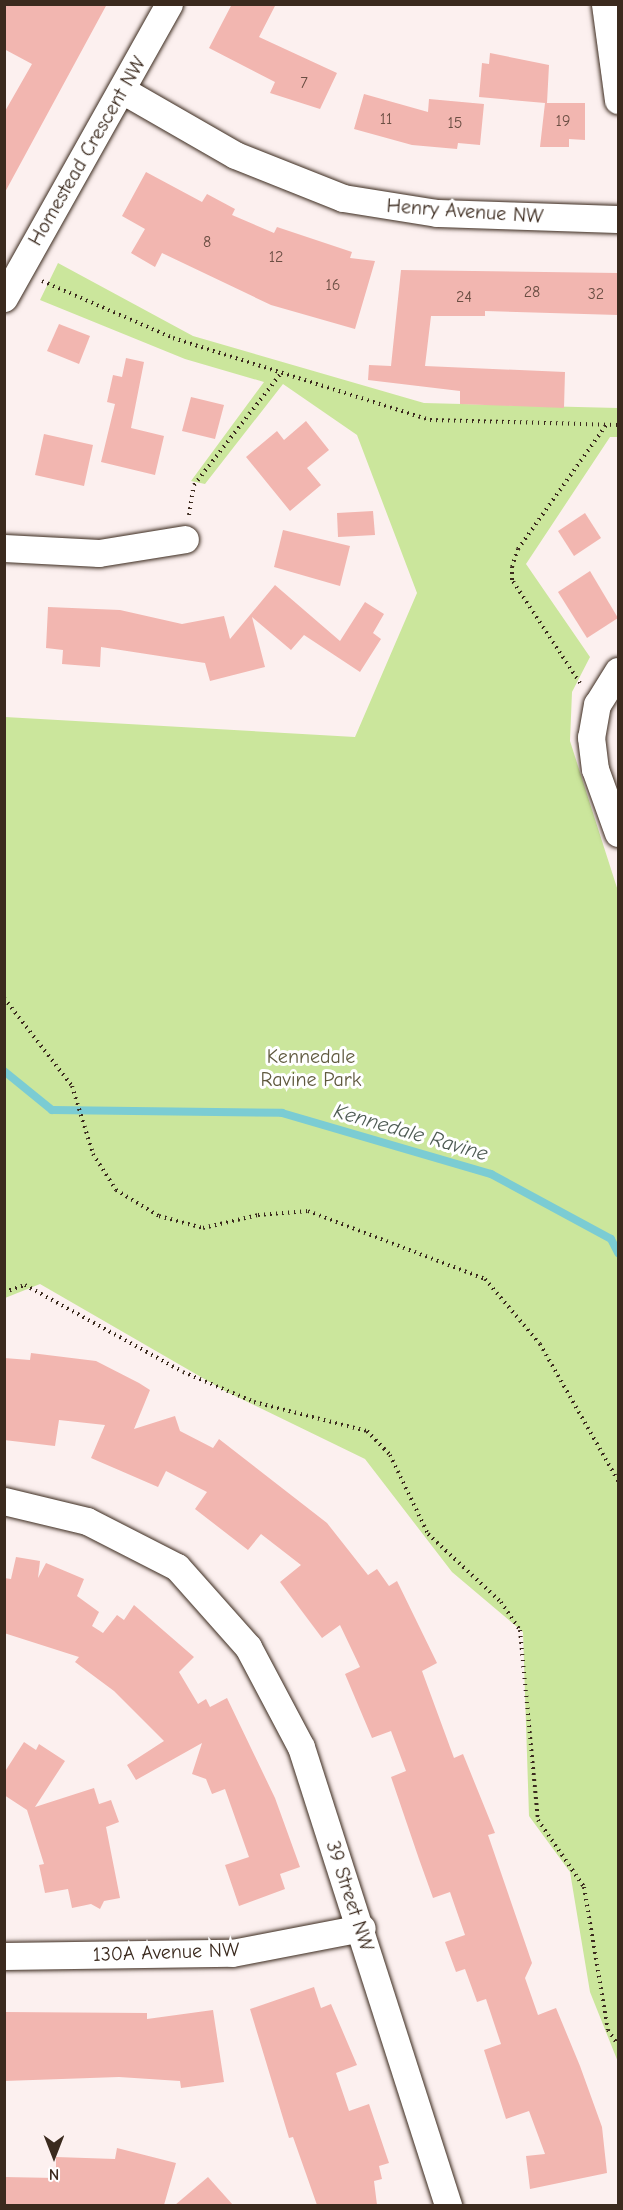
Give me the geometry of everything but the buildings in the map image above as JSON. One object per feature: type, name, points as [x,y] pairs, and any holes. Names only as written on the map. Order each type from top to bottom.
[{"type":"street","name":"Homestead Crescent NW","points":[[4,298],[169,4]]},
{"type":"street","points":[[605,4],[618,100]]},
{"type":"street","name":"Henry Avenue NW","points":[[122,90],[235,155],[343,198],[437,213],[618,219]]},
{"type":"street","points":[[4,548],[99,553],[185,539]]},
{"type":"street","points":[[618,670],[597,705],[592,753],[618,833]]},
{"type":"street","name":"39 Street NW","points":[[4,1501],[87,1521],[177,1567],[248,1647],[301,1747],[362,1928],[448,2205]]},
{"type":"street","name":"130A Avenue NW","points":[[4,1956],[232,1953],[362,1928]]},
{"type":"path","points":[[36,278],[173,338],[430,420],[618,425]]},
{"type":"path","points":[[185,539],[194,485],[282,372]]},
{"type":"path","points":[[597,705],[512,580],[518,549],[606,424]]},
{"type":"path","points":[[4,998],[72,1086],[90,1146],[116,1190],[186,1225],[222,1227],[258,1215],[308,1211],[485,1279],[540,1344],[618,1481]]},
{"type":"path","points":[[4,1292],[25,1285],[183,1372],[254,1402],[367,1431],[390,1455],[428,1534],[501,1602],[520,1630],[537,1820],[584,1887],[608,2030],[618,2045]]},
{"type":"green space","name":"Kennedale Ravine Park","points":[[58,263],[193,336],[424,403],[618,408],[618,437],[610,437],[526,564],[590,657],[572,692],[570,741],[618,891],[618,2062],[590,1992],[570,1872],[529,1816],[523,1632],[452,1572],[365,1459],[227,1392],[40,1284],[5,1298],[5,717],[355,737],[417,593],[357,435],[283,384],[205,484],[191,481],[264,382],[185,359],[40,300]]},
{"type":"waterway","name":"Kennedale Ravine","points":[[4,1071],[52,1110],[282,1113],[491,1174],[611,1239],[618,1253]]}]
